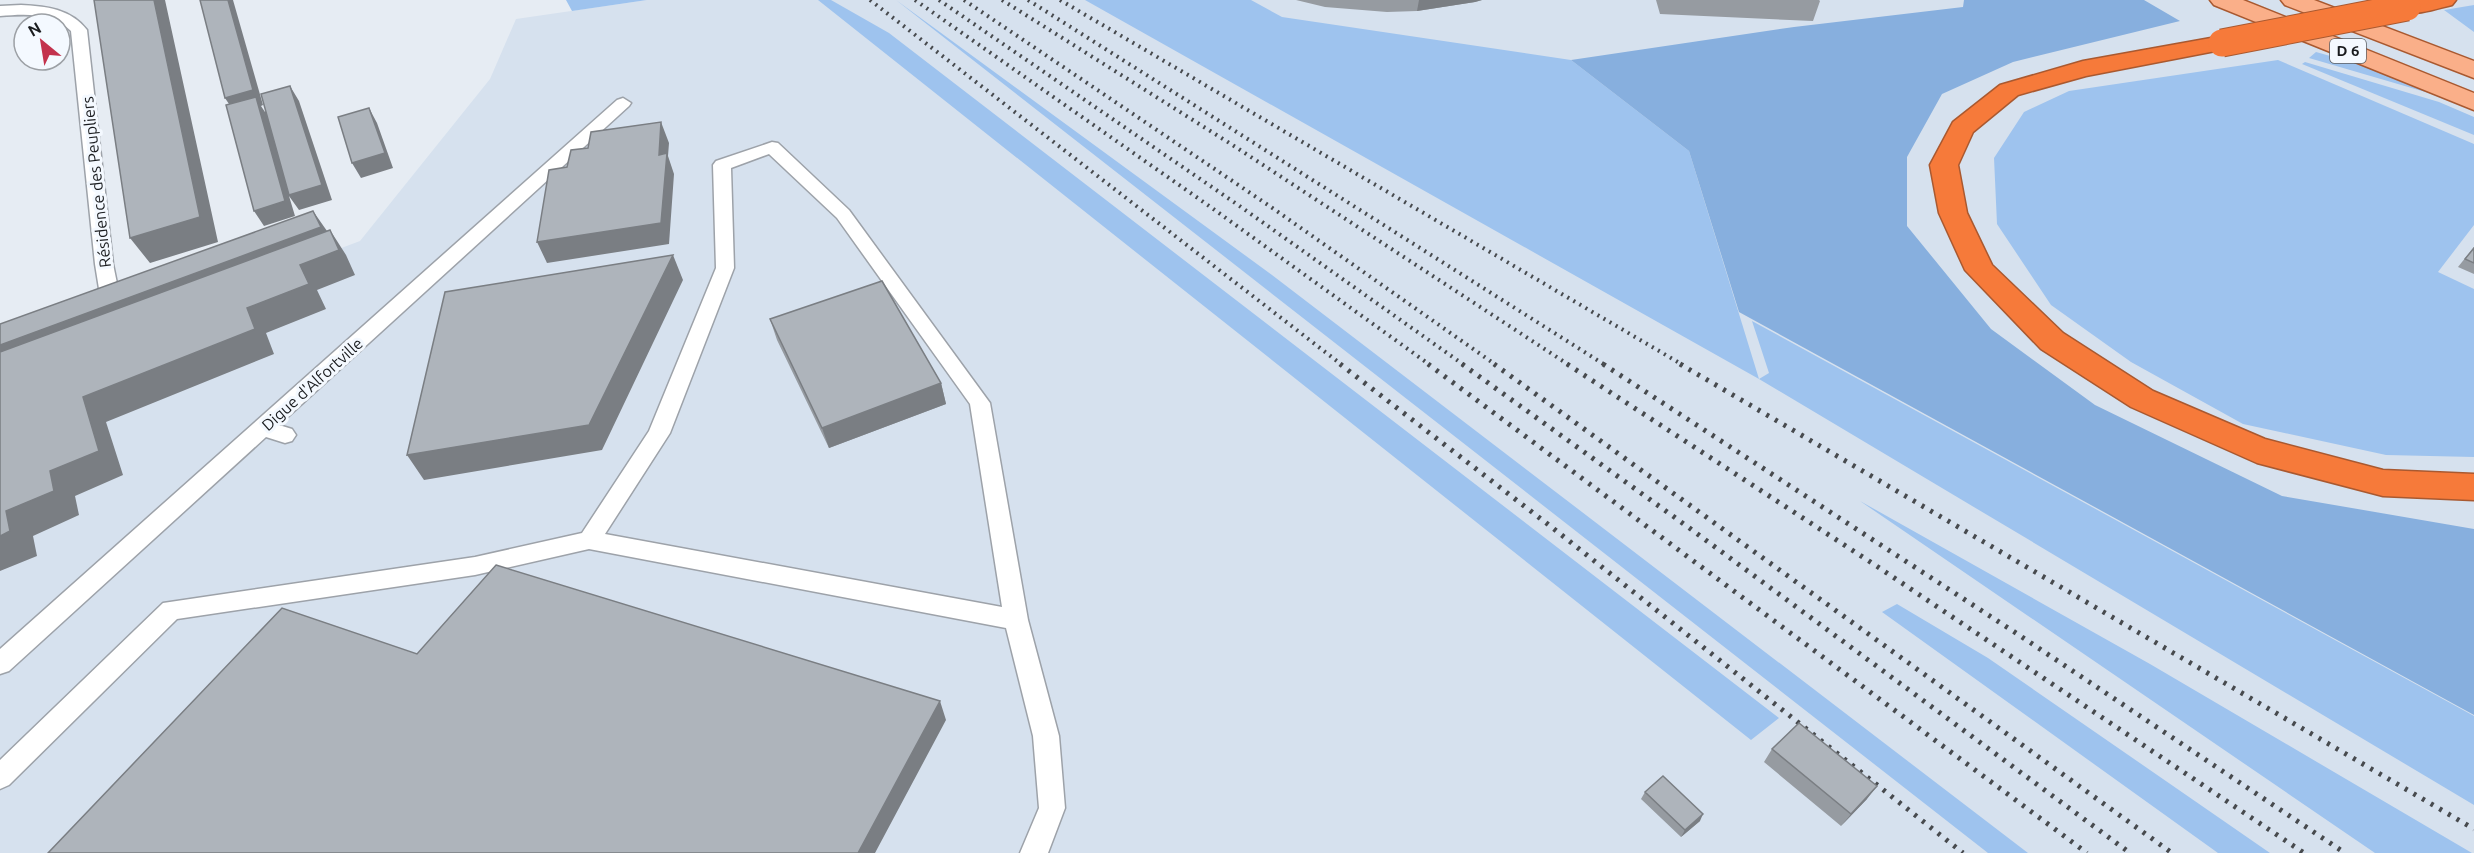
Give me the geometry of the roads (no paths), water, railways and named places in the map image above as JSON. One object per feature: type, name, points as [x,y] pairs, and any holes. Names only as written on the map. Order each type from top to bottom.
[{"type":"highway","points":[[2444,0],[2083,69],[2009,90],[1962,128],[1944,165],[1953,213],[1980,270],[2052,341],[2142,399],[2257,450],[2383,483],[2474,488]]},
{"type":"main road","name":"D 6","points":[[2222,0],[2474,102]]},
{"type":"main road","name":"D 6","points":[[2293,0],[2474,70]]},
{"type":"lane","name":"Résidence des Peupliers","points":[[1,11],[29,0]]},
{"type":"lane","name":"Résidence des Peupliers","points":[[1,11],[33,10],[59,15],[65,17],[79,30],[104,264],[110,298]]},
{"type":"lane","name":"Digue d'Alfortville","points":[[0,664],[623,103]]},
{"type":"lane","points":[[589,540],[659,433],[725,268],[722,165],[772,147],[843,214],[980,403],[1016,620],[1046,736],[1052,808],[1034,853]]},
{"type":"lane","points":[[82,311],[133,290]]},
{"type":"lane","points":[[262,428],[285,435]]},
{"type":"lane","points":[[0,777],[171,610],[475,566],[589,540],[1016,620]]},
{"type":"railway","points":[[870,0],[1342,365]]},
{"type":"railway","points":[[915,0],[1212,208],[1430,365]]},
{"type":"railway","points":[[939,0],[1241,207],[1464,365]]},
{"type":"railway","points":[[964,0],[1271,207],[1496,365]]},
{"type":"railway","points":[[1002,0],[1231,144],[1569,365]]},
{"type":"railway","points":[[1028,0],[1605,365]]},
{"type":"railway","points":[[1060,0],[1683,365]]},
{"type":"railway","points":[[1340,364],[1554,529],[1963,853]]},
{"type":"railway","points":[[1428,364],[2087,853]]},
{"type":"railway","points":[[1462,364],[1688,527],[2130,853]]},
{"type":"railway","points":[[1494,364],[2172,853]]},
{"type":"railway","points":[[1567,364],[1878,567],[2304,853]]},
{"type":"railway","points":[[1603,364],[2019,635],[2345,853]]},
{"type":"railway","points":[[1680,364],[2474,829]]}]
